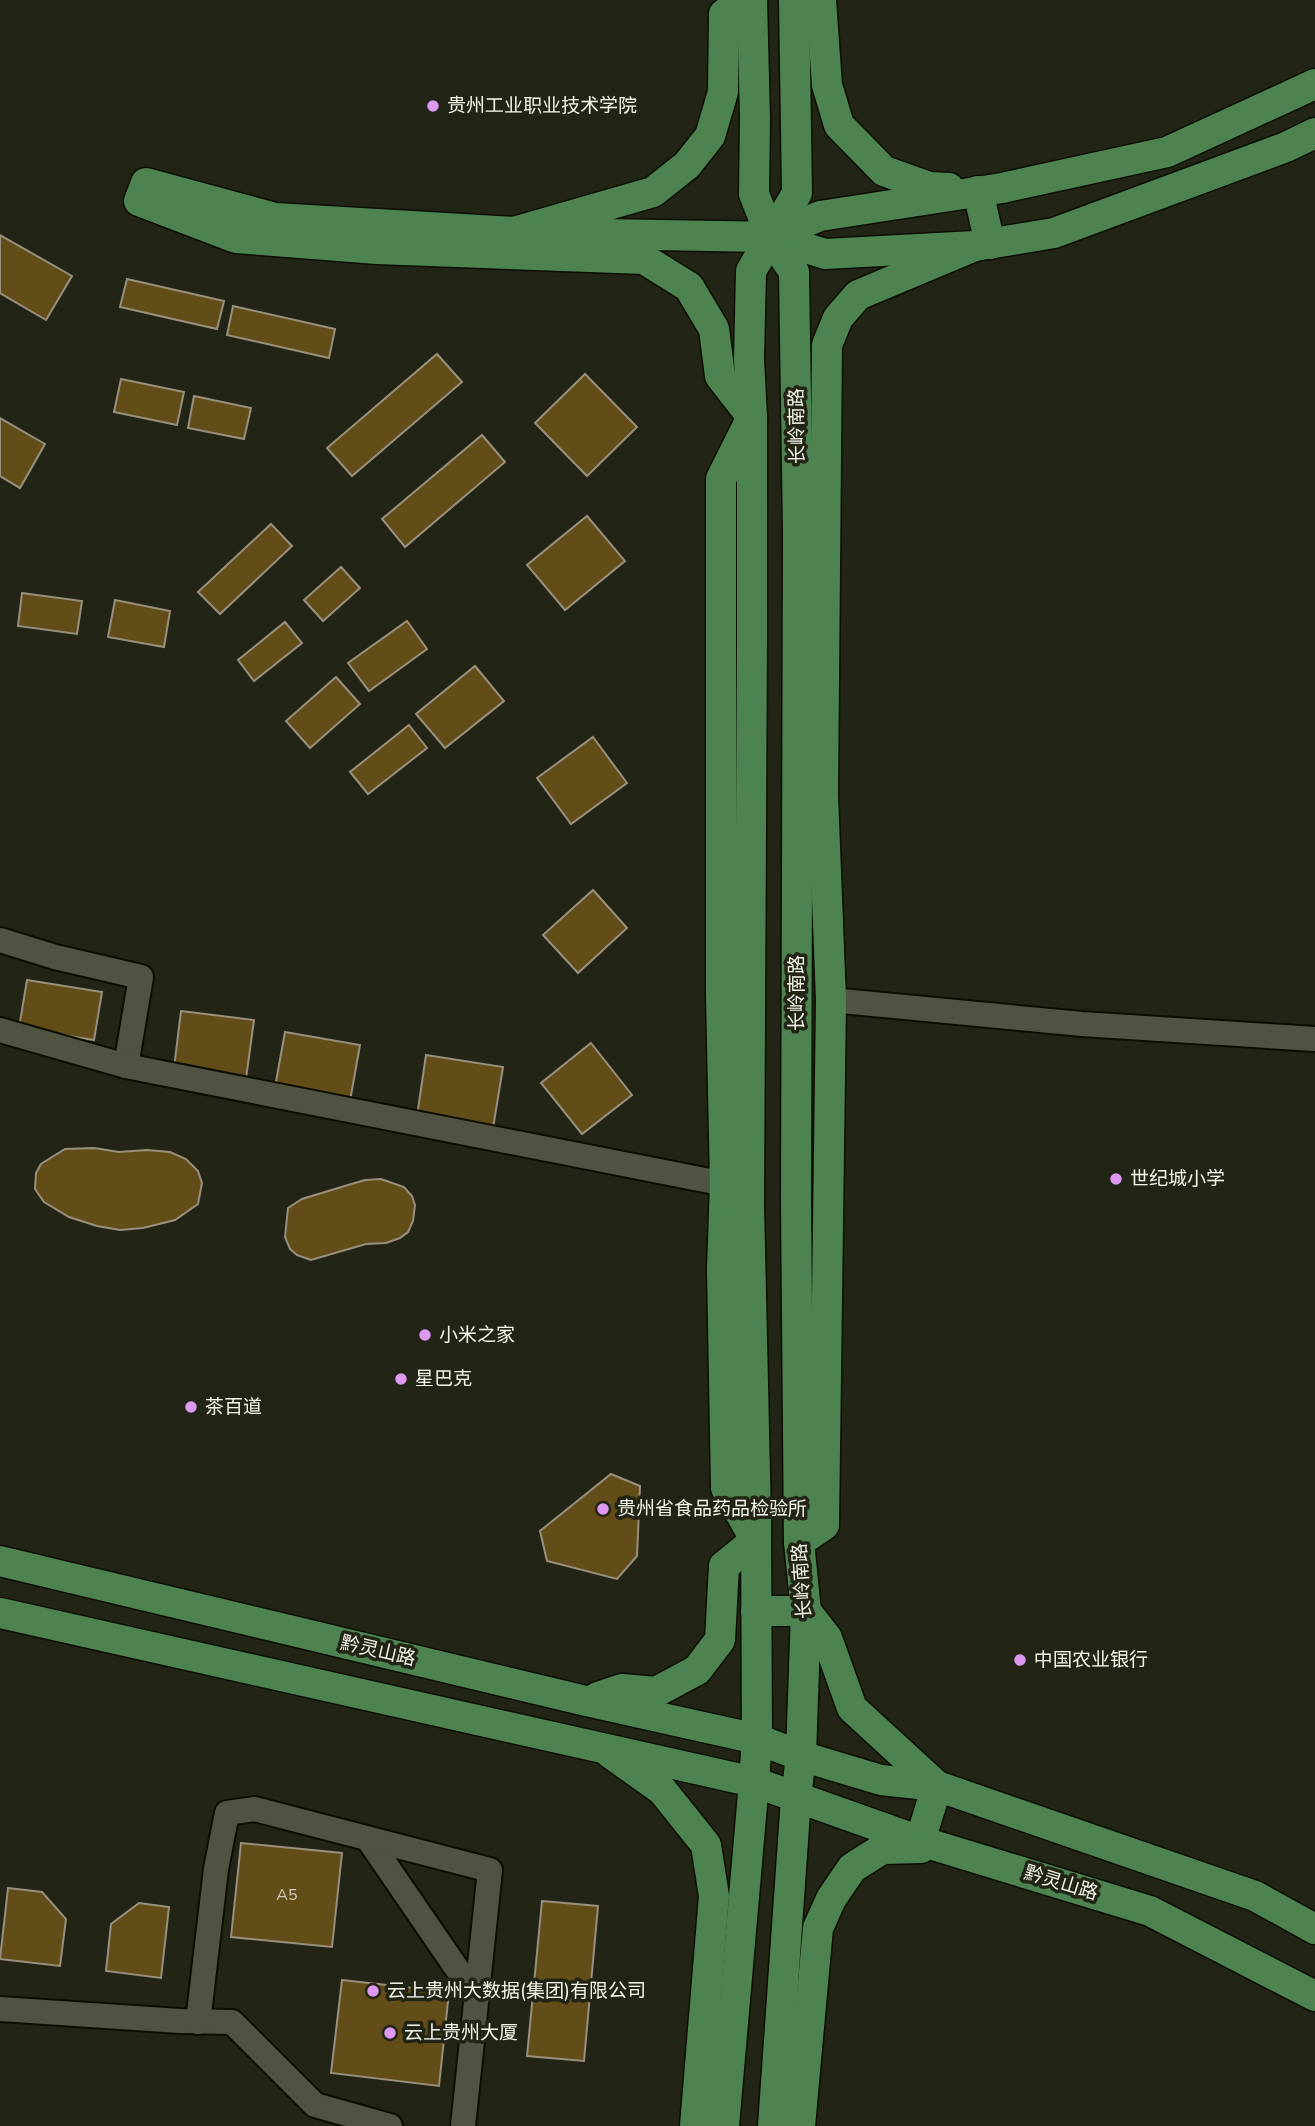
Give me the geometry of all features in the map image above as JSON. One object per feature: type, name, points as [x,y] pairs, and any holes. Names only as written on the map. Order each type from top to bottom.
[{"type":"main road","points":[[514,232],[653,192],[687,165],[709,136],[723,92],[724,14],[744,0]]},
{"type":"main road","name":"长岭南路","points":[[752,0],[754,194],[771,237],[794,272],[797,446],[796,1215],[799,1542],[806,1611],[796,1798]]},
{"type":"main road","points":[[724,2126],[757,1739],[749,1205],[751,271],[797,193],[794,0]]},
{"type":"main road","points":[[821,0],[827,85],[839,125],[884,171],[929,187],[990,190]]},
{"type":"main road","points":[[1315,84],[1167,152],[990,190],[820,216],[771,237],[644,259],[377,249],[236,239],[139,201],[146,183],[275,218],[514,232],[771,237],[825,254],[982,245],[1054,233],[1286,147],[1315,133]]},
{"type":"main road","points":[[755,118],[797,118]]},
{"type":"main road","points":[[982,245],[990,190]]},
{"type":"main road","points":[[799,1542],[824,1525],[831,1000],[823,795],[827,345],[838,318],[858,295],[982,245]]},
{"type":"main road","points":[[644,259],[689,287],[714,329],[720,376],[752,417]]},
{"type":"main road","points":[[749,359],[795,362],[826,402]]},
{"type":"main road","points":[[797,446],[813,411],[826,402]]},
{"type":"main road","points":[[752,417],[721,479],[721,995],[726,1488],[756,1540]]},
{"type":"main road","points":[[592,1744],[592,1722],[586,1701],[622,1689],[656,1692],[697,1670],[720,1640],[724,1566],[756,1540]]},
{"type":"main road","name":"黔灵山路","points":[[0,1560],[586,1701],[757,1739],[800,1756]]},
{"type":"main road","points":[[756,1611],[806,1611],[827,1638],[852,1708],[937,1786]]},
{"type":"main road","points":[[0,1613],[754,1782]]},
{"type":"main road","points":[[592,1744],[662,1790],[706,1845],[714,1896],[695,2126]]},
{"type":"main road","points":[[800,1756],[881,1780],[937,1786],[1255,1896],[1315,1929]]},
{"type":"main road","name":"黔灵山路","points":[[754,1782],[932,1844],[1150,1910],[1315,1996]]},
{"type":"main road","points":[[800,2126],[818,1928],[831,1899],[852,1868],[882,1849],[932,1844],[937,1786]]},
{"type":"main road","points":[[773,2126],[796,1798]]},
{"type":"main road","points":[[714,1896],[743,1915],[789,1913],[818,1928]]},
{"type":"street","points":[[0,940],[55,957],[141,976],[126,1066]]},
{"type":"street","points":[[831,1000],[1082,1024],[1315,1039]]},
{"type":"street","points":[[0,1030],[126,1066],[725,1184]]},
{"type":"street","points":[[198,2022],[216,1868],[227,1813],[255,1809],[490,1870],[463,2126]]},
{"type":"street","points":[[368,1839],[477,1998]]},
{"type":"street","points":[[0,2009],[232,2022],[315,2105],[390,2126]]},
{"type":"building","points":[[0,235],[72,276],[46,320],[0,293]]},
{"type":"building","points":[[127,279],[224,301],[217,329],[120,307]]},
{"type":"building","points":[[233,306],[335,329],[329,358],[227,335]]},
{"type":"building","points":[[437,354],[462,382],[352,476],[327,448]]},
{"type":"building","points":[[585,374],[637,427],[587,476],[535,423]]},
{"type":"building","points":[[121,379],[184,392],[177,425],[114,412]]},
{"type":"building","points":[[194,396],[251,408],[244,439],[188,428]]},
{"type":"building","points":[[0,418],[45,444],[20,488],[0,476]]},
{"type":"building","points":[[482,435],[505,462],[405,547],[382,519]]},
{"type":"building","points":[[587,516],[625,561],[565,610],[527,565]]},
{"type":"building","points":[[271,524],[292,546],[220,614],[198,592]]},
{"type":"building","points":[[341,567],[360,588],[323,621],[304,600]]},
{"type":"building","points":[[22,593],[82,601],[77,634],[18,626]]},
{"type":"building","points":[[115,600],[170,611],[164,647],[108,637]]},
{"type":"building","points":[[407,621],[427,649],[369,691],[348,663]]},
{"type":"building","points":[[285,622],[302,643],[254,681],[238,660]]},
{"type":"building","points":[[475,666],[504,701],[445,748],[416,714]]},
{"type":"building","points":[[336,677],[360,704],[310,748],[286,721]]},
{"type":"building","points":[[409,725],[427,748],[368,794],[350,772]]},
{"type":"building","points":[[593,737],[627,783],[571,824],[537,778]]},
{"type":"building","points":[[593,890],[627,928],[578,973],[543,935]]},
{"type":"building","points":[[27,980],[102,992],[94,1040],[19,1028]]},
{"type":"building","points":[[181,1011],[254,1020],[245,1086],[173,1076]]},
{"type":"building","points":[[285,1032],[360,1045],[350,1101],[275,1087]]},
{"type":"building","points":[[591,1043],[632,1095],[582,1134],[541,1083]]},
{"type":"building","points":[[426,1055],[503,1067],[493,1128],[417,1116]]},
{"type":"building","points":[[94,1148],[119,1152],[170,1152],[186,1159],[198,1171],[202,1183],[198,1204],[175,1220],[143,1228],[120,1230],[69,1217],[44,1202],[35,1189],[36,1173],[41,1164],[65,1149]]},
{"type":"building","points":[[381,1179],[404,1187],[412,1196],[415,1205],[408,1232],[386,1243],[366,1244],[311,1260],[290,1249],[285,1237],[288,1208],[302,1199],[365,1180]]},
{"type":"building","name":"贵州省食品药品检验所","points":[[611,1474],[640,1486],[637,1556],[617,1579],[547,1561],[540,1531]]},
{"type":"building","points":[[241,1843],[342,1853],[332,1947],[231,1937]]},
{"type":"building","points":[[8,1888],[42,1892],[66,1919],[60,1966],[0,1959]]},
{"type":"building","points":[[542,1901],[598,1906],[584,2061],[527,2056]]},
{"type":"building","points":[[139,1903],[169,1907],[161,1978],[106,1971],[111,1924]]},
{"type":"building","name":"云上贵州大厦","points":[[342,1980],[449,1992],[439,2086],[331,2073]]},
{"type":"place","name":"贵州工业职业技术学院","points":[[433,106]]},
{"type":"place","name":"世纪城小学","points":[[1116,1179]]},
{"type":"place","name":"小米之家","points":[[425,1335]]},
{"type":"place","name":"星巴克","points":[[401,1379]]},
{"type":"place","name":"茶百道","points":[[191,1407]]},
{"type":"place","name":"贵州省食品药品检验所","points":[[603,1509]]},
{"type":"place","name":"中国农业银行","points":[[1020,1660]]},
{"type":"place","name":"云上贵州大数据(集团)有限公司","points":[[373,1991]]},
{"type":"place","name":"云上贵州大厦","points":[[390,2033]]}]
